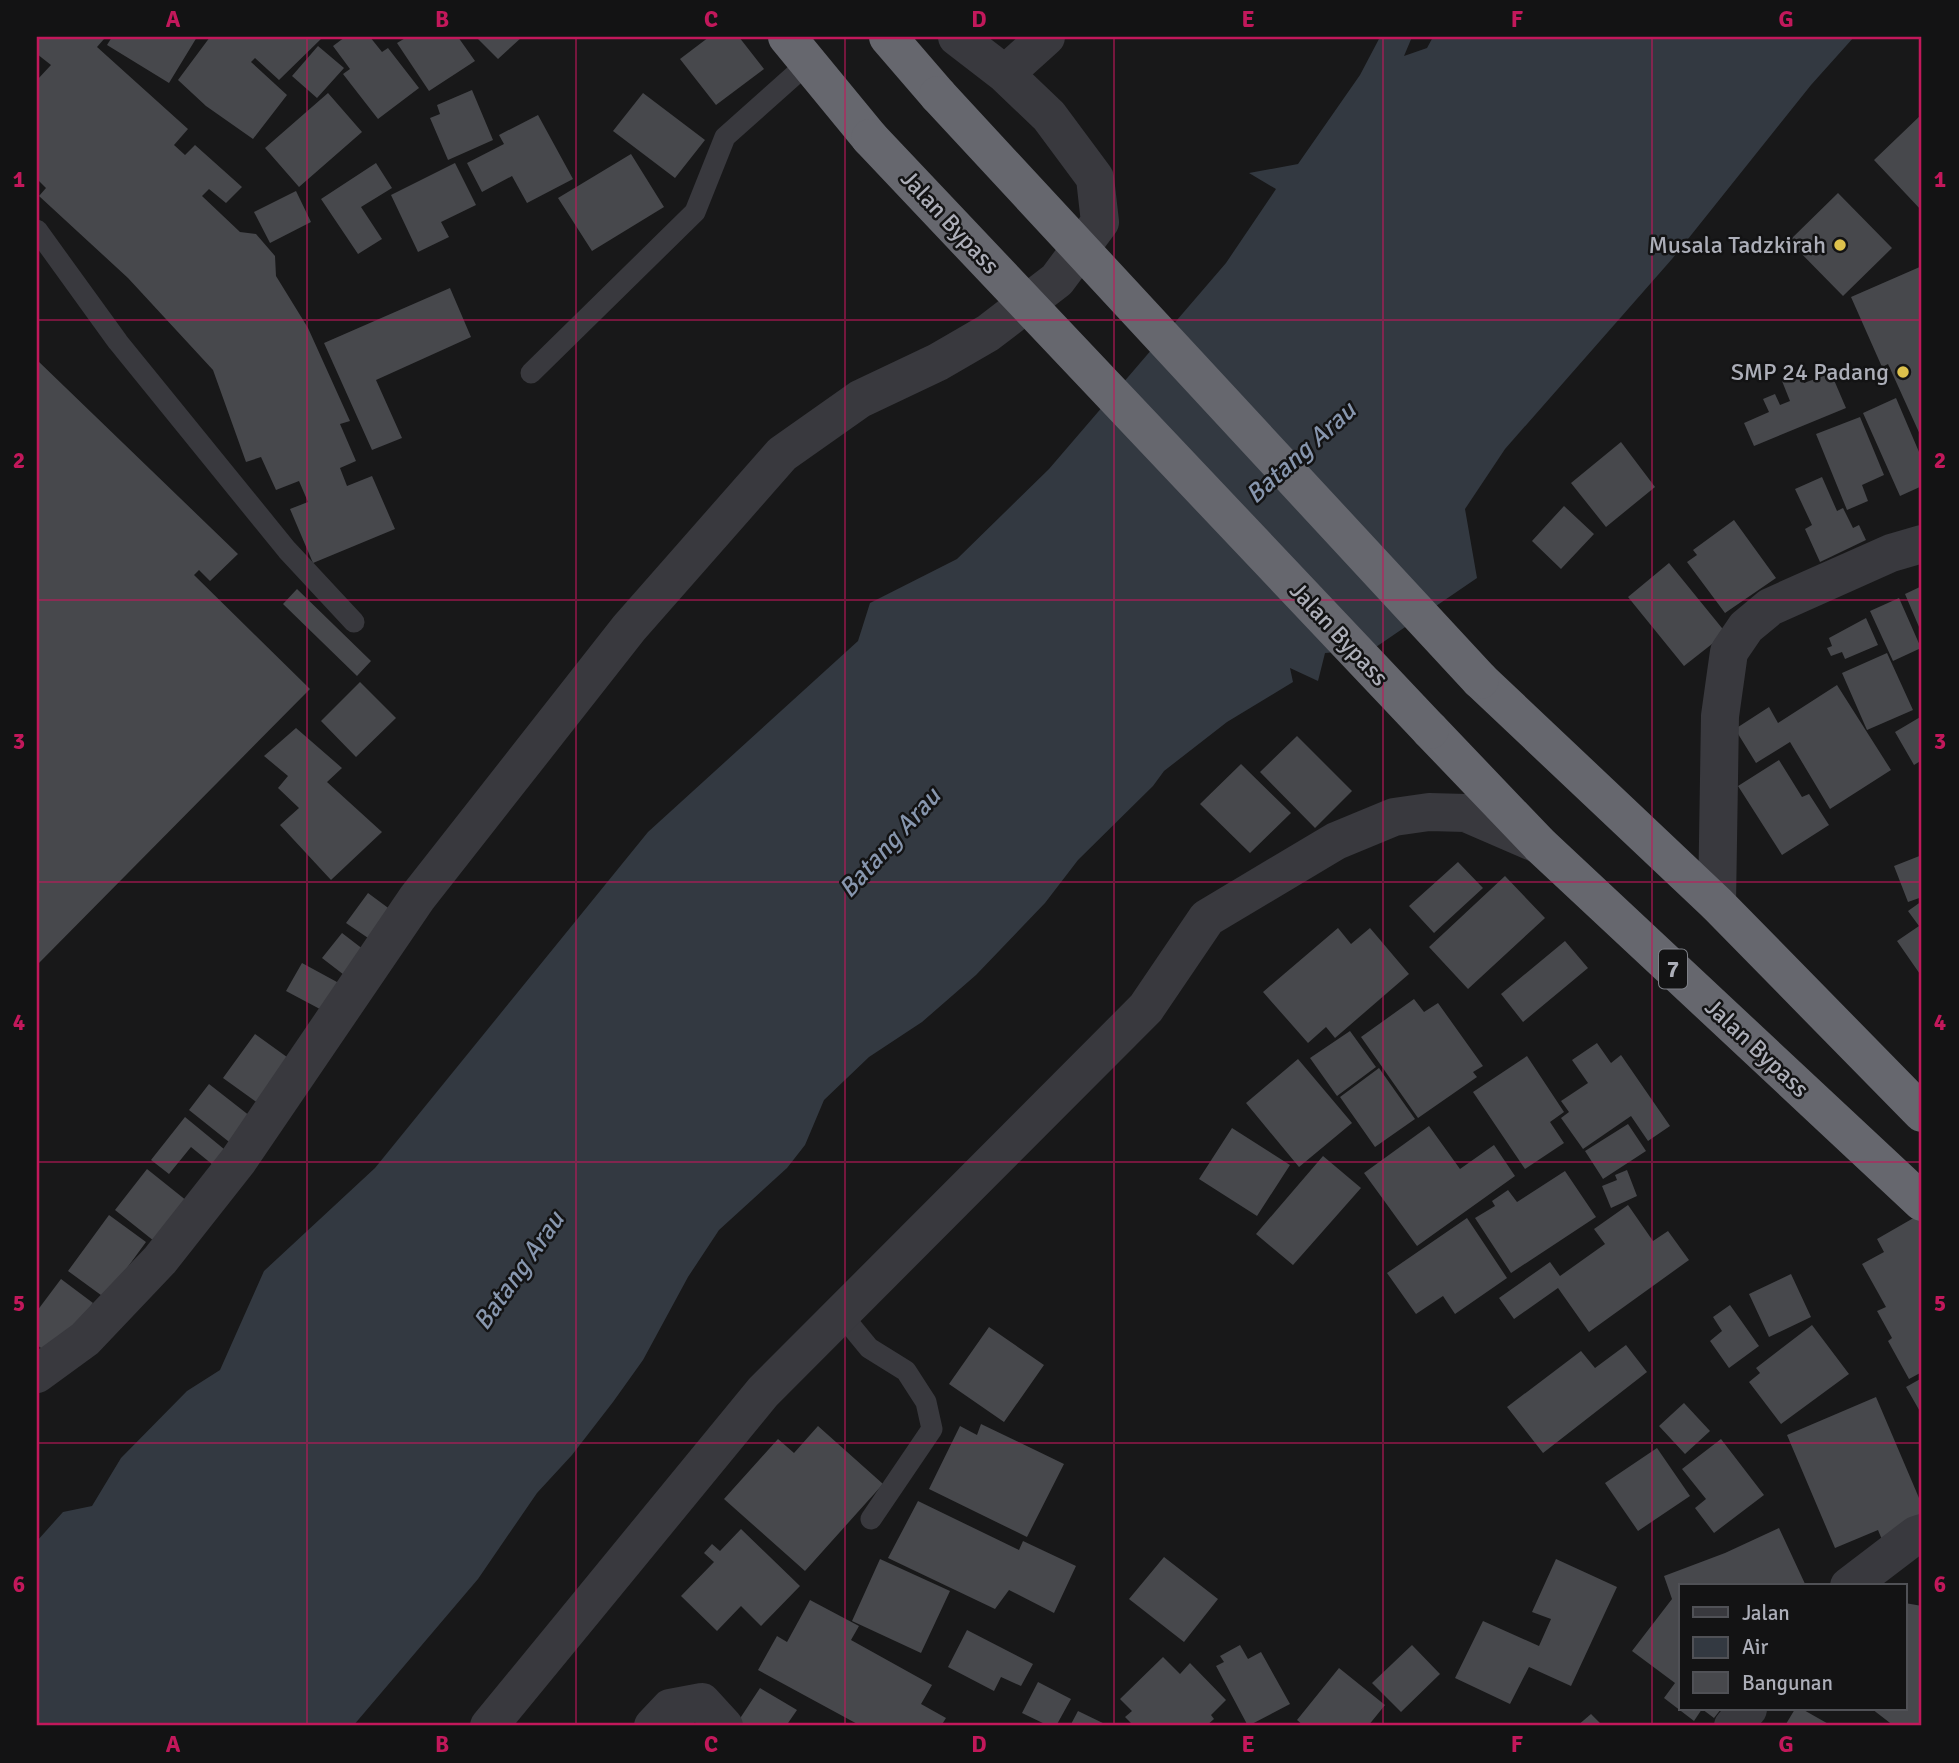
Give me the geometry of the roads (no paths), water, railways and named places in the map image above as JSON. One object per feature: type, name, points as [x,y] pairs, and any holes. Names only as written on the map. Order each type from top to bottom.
[{"type":"highway","points":[[888,37],[938,95],[1480,680],[1717,904],[1922,1113]]},
{"type":"highway","name":"Jalan Bypass","points":[[797,50],[870,138],[1540,845],[1922,1202]]},
{"type":"street","points":[[37,1374],[85,1339],[160,1259],[238,1161],[417,898],[629,628],[782,454],[860,399],[938,362],[988,333],[1057,280],[1100,222],[1096,178],[1049,116],[1005,74],[957,37]]},
{"type":"street","points":[[1005,74],[1046,37]]},
{"type":"street","points":[[1717,904],[1720,716],[1729,652],[1746,626],[1770,607],[1891,553],[1922,544]]},
{"type":"street","points":[[489,1726],[763,1392],[1146,1008],[1207,918],[1336,841],[1394,817],[1429,812],[1466,813],[1540,845]]},
{"type":"street","points":[[1852,1584],[1922,1533]]},
{"type":"street","points":[[653,1726],[670,1708],[702,1702],[724,1726]]},
{"type":"street","points":[[1734,1726],[1747,1710]]},
{"type":"lane","points":[[531,373],[695,212],[725,137],[797,50]]},
{"type":"lane","points":[[37,230],[118,342],[287,550],[354,622]]},
{"type":"lane","points":[[841,1314],[869,1348],[906,1371],[926,1402],[933,1429],[872,1519]]},
{"type":"water","name":"Batang Arau","points":[[1380,37],[1412,37],[1404,56],[1427,48],[1433,37],[1854,37],[1811,85],[1672,259],[1505,449],[1465,509],[1477,578],[1373,649],[1325,653],[1318,681],[1290,668],[1293,682],[1227,722],[1164,771],[1153,786],[1078,860],[1045,903],[976,975],[922,1022],[869,1057],[824,1100],[805,1145],[787,1168],[719,1230],[688,1277],[643,1360],[613,1402],[572,1455],[537,1493],[478,1579],[353,1726],[37,1726],[37,1541],[63,1512],[92,1506],[121,1458],[187,1391],[220,1370],[264,1271],[375,1168],[648,832],[858,641],[870,603],[957,559],[1049,469],[1226,263],[1276,189],[1249,173],[1298,164],[1360,75]]},
{"type":"place","name":"Musala Tadzkirah","points":[[1840,245]]},
{"type":"place","name":"SMP 24 Padang","points":[[1903,372]]}]
